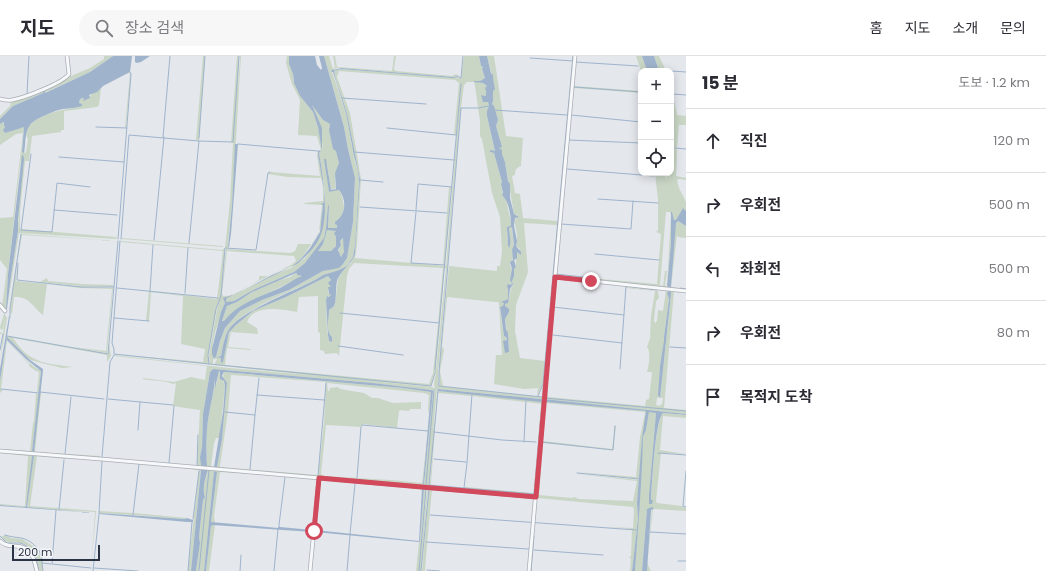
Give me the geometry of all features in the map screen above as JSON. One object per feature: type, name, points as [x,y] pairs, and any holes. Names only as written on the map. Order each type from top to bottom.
[{"type":"street","points":[[0,99],[11,100],[24,97],[60,81],[69,74],[67,56]]},
{"type":"street","points":[[530,571],[575,56]]},
{"type":"street","points":[[555,277],[686,291]]},
{"type":"street","points":[[0,304],[5,311]]},
{"type":"street","points":[[0,451],[536,497]]},
{"type":"street","points":[[310,571],[319,478]]},
{"type":"street","points":[[0,541],[6,546],[20,546],[28,550],[32,556],[37,571]]},
{"type":"green space","points":[[104,56],[113,56],[90,72],[44,93],[45,89],[69,75],[71,76],[90,68],[104,59]]},
{"type":"green space","points":[[203,56],[205,56],[199,140],[196,140]]},
{"type":"green space","points":[[237,56],[239,56],[238,94],[241,56],[232,205],[228,244],[229,248],[225,248],[230,201],[233,143],[231,142]]},
{"type":"green space","points":[[287,56],[289,56],[289,64],[293,74],[293,80],[300,96],[313,112],[323,150],[320,125],[311,103],[323,120],[330,124],[330,134],[339,164],[335,178],[336,188],[331,190],[325,159],[329,192],[339,190],[344,207],[342,215],[337,221],[337,228],[328,228],[328,206],[324,238],[312,257],[294,272],[253,290],[234,301],[226,303],[227,298],[291,268],[305,258],[318,239],[323,223],[325,197],[319,153],[321,150],[317,136],[298,135],[300,100],[292,84],[286,63]]},
{"type":"green space","points":[[324,56],[329,56],[333,69],[335,67],[333,56],[335,56],[337,67],[392,71],[394,56],[396,56],[394,69],[396,71],[452,76],[456,74],[459,76],[453,77],[340,68],[336,68],[331,72],[346,113],[358,171],[359,182],[353,257],[347,266],[323,275],[245,314],[229,329],[221,356],[216,357],[225,328],[240,311],[262,300],[289,290],[323,271],[343,264],[347,258],[353,222],[355,179],[344,127]]},
{"type":"green space","points":[[464,56],[479,56],[485,78],[480,81],[474,81],[483,83],[487,86],[486,96],[481,95],[485,102],[488,102],[489,106],[487,116],[495,151],[490,152],[494,153],[502,182],[503,196],[506,200],[511,222],[510,228],[512,227],[514,247],[512,250],[513,258],[510,265],[512,270],[511,279],[512,283],[508,289],[508,299],[513,284],[512,275],[516,267],[516,255],[520,249],[516,246],[517,236],[515,221],[517,215],[514,214],[505,162],[499,148],[500,140],[496,126],[498,120],[492,104],[493,78],[487,56],[494,56],[506,136],[523,138],[521,166],[516,169],[515,175],[512,176],[515,193],[520,194],[523,218],[557,221],[557,225],[524,223],[528,272],[516,305],[515,331],[520,358],[545,361],[543,384],[537,396],[538,388],[524,389],[494,384],[496,355],[502,355],[498,302],[448,297],[442,346],[444,350],[440,371],[443,386],[440,386],[439,372],[449,266],[497,271],[497,266],[500,266],[502,251],[500,217],[492,193],[482,139],[480,136],[480,121],[475,86],[474,82],[467,82],[464,85],[461,108],[438,373],[439,386],[543,397],[542,404],[526,402],[526,399],[538,401],[541,399],[437,389],[433,432],[436,415],[431,485],[434,432],[429,486],[424,485],[433,392],[431,390],[373,383],[213,369],[210,372],[203,414],[202,447],[200,457],[207,465],[206,440],[208,420],[215,379],[216,378],[216,386],[219,371],[225,386],[220,434],[219,438],[216,438],[211,466],[215,467],[197,466],[200,409],[173,406],[176,383],[173,384],[143,379],[174,382],[191,377],[205,380],[207,366],[114,355],[309,375],[214,365],[217,359],[213,359],[213,364],[210,364],[209,355],[217,309],[221,296],[226,249],[291,253],[295,251],[298,244],[311,244],[301,259],[291,267],[249,285],[259,280],[259,276],[268,276],[291,265],[296,261],[294,256],[227,251],[222,293],[223,296],[228,296],[236,293],[224,300],[225,303],[214,338],[214,358],[221,358],[222,363],[230,330],[253,311],[286,297],[328,276],[331,280],[329,284],[332,287],[328,287],[328,293],[331,295],[330,297],[327,296],[326,300],[327,330],[329,341],[332,342],[332,337],[328,332],[329,310],[335,305],[338,278],[351,263],[355,254],[360,179],[347,113],[334,71],[341,69],[461,78]],"holes":[[[339,71],[455,80],[459,83],[454,134],[456,135],[461,84],[446,266],[355,258],[361,179],[350,113],[337,77]],[[509,229],[508,245],[507,232]],[[354,263],[443,268],[438,323],[440,323],[444,269],[446,268],[436,370],[440,324],[438,324],[433,373],[429,384],[225,365],[227,348],[251,350],[228,347],[231,332],[258,334],[257,328],[247,322],[251,316],[256,312],[269,309],[297,312],[299,297],[318,296],[318,332],[320,333],[320,350],[324,351],[325,354],[337,353],[339,356],[347,276],[349,269]],[[508,299],[505,304],[509,312],[505,319],[509,352],[506,337],[504,336],[500,310],[500,307],[503,307],[505,300]],[[434,373],[436,374],[434,380],[434,395],[433,387],[361,380],[431,386]]]},
{"type":"green space","points":[[636,56],[642,56],[646,68],[640,68]]},
{"type":"green space","points":[[654,56],[659,56],[665,68],[658,68]]},
{"type":"green space","points":[[130,72],[131,74],[125,127],[129,73]]},
{"type":"green space","points":[[574,86],[638,91],[638,93],[574,88]]},
{"type":"green space","points":[[101,88],[99,105],[97,107],[64,111],[64,130],[61,130],[61,132],[32,136],[29,161],[25,161],[20,211],[20,229],[116,237],[117,239],[19,233],[7,309],[18,231],[21,157],[8,274],[6,309],[2,306],[7,269],[0,260],[0,218],[13,217],[23,133],[16,134],[0,145],[0,124],[5,122],[5,133],[24,126],[22,152],[26,153],[28,139],[26,135],[31,124],[47,114],[79,107],[81,104],[79,103],[80,99],[88,97]]},
{"type":"green space","points":[[43,90],[43,93],[13,106],[0,119],[0,116],[10,106],[11,102]]},
{"type":"green space","points":[[674,100],[677,115],[686,116],[686,125],[679,125],[677,147],[675,148],[677,150],[676,176],[686,178],[686,180],[677,180],[686,202],[686,211],[683,209],[678,219],[674,221],[672,213],[671,215],[670,212],[666,212],[660,285],[663,286],[665,271],[667,271],[665,286],[686,289],[686,292],[674,291],[664,408],[686,410],[686,414],[544,399],[546,385],[547,391],[545,397],[548,393],[548,397],[645,406],[646,400],[649,399],[652,372],[647,372],[649,355],[647,347],[650,338],[651,316],[655,291],[626,287],[658,291],[659,298],[656,301],[655,323],[657,321],[658,310],[663,311],[666,290],[558,279],[547,390],[546,384],[556,275],[657,284],[661,234],[656,232],[658,230],[658,200],[655,176],[665,176],[667,180],[666,176],[674,176]],"holes":[[[671,294],[660,398],[663,398],[662,404],[659,406],[656,405],[657,398],[659,397],[660,366],[665,341],[664,337],[669,299],[668,295]]]},
{"type":"green space","points":[[318,151],[324,190],[324,202],[321,203],[323,204],[322,220],[319,233],[315,238],[319,232],[322,205],[304,203],[323,201],[323,187],[321,178],[288,177],[268,174],[270,172],[320,176],[317,155]]},
{"type":"green space","points":[[449,187],[451,187],[445,265],[443,265]]},
{"type":"green space","points":[[671,215],[671,243],[667,286]]},
{"type":"green space","points":[[678,221],[686,226],[686,238],[678,237],[677,235],[671,287],[675,228],[676,222]]},
{"type":"green space","points":[[327,230],[336,231],[336,246],[331,251],[318,251],[321,246]]},
{"type":"green space","points":[[21,234],[117,241],[22,235],[17,263],[16,281],[113,288],[107,353],[73,347],[106,351],[112,289],[81,288],[47,284],[43,315],[30,302],[19,297],[14,297],[12,314],[11,313],[10,308]]},
{"type":"green space","points":[[344,238],[344,252],[342,257],[338,252],[341,245],[340,241]]},
{"type":"green space","points":[[121,239],[223,246],[223,247]]},
{"type":"green space","points":[[121,241],[222,250],[225,248],[221,296],[216,309],[208,355],[208,364],[115,354],[203,362],[205,349],[181,344],[183,296],[151,292],[149,321],[146,321],[149,291],[217,299],[223,251]]},
{"type":"green space","points":[[296,273],[297,275],[303,276],[240,307],[224,321],[222,321],[227,306],[237,302],[252,292],[276,281],[290,277]]},
{"type":"green space","points":[[47,278],[48,281],[113,285],[113,287],[40,282]]},
{"type":"green space","points":[[2,309],[7,318],[0,362],[5,316],[3,329],[1,330],[0,327],[4,314]]},
{"type":"green space","points":[[7,336],[108,354],[109,343],[111,356],[107,362],[107,355],[13,338],[19,347],[32,358],[46,363],[73,367],[62,368],[30,360],[8,338],[7,339]]},
{"type":"green space","points":[[6,339],[32,365],[41,370],[39,392],[37,392],[39,372],[29,366],[29,364],[7,341],[1,389],[3,390],[0,393],[0,381]]},
{"type":"green space","points":[[224,372],[403,388],[431,392],[429,414],[429,395],[424,393],[327,383],[328,391],[330,388],[338,387],[340,389],[364,393],[372,398],[378,398],[393,403],[421,402],[421,409],[399,411],[397,428],[363,424],[362,427],[326,425],[321,474],[325,476],[422,483],[428,432],[423,485],[318,476],[324,422],[326,382],[231,375],[228,411],[220,467],[318,475],[216,468],[222,439],[227,383],[223,378]]},
{"type":"green space","points":[[438,391],[471,394],[471,396],[438,393]]},
{"type":"green space","points":[[39,393],[32,451],[34,451],[41,393],[35,452],[100,456],[100,458],[0,450],[30,451],[36,394]]},
{"type":"green space","points":[[472,394],[525,399],[525,402],[472,396]]},
{"type":"green space","points":[[545,401],[646,411],[639,479],[577,472],[636,477],[640,437],[645,412],[546,403],[543,441],[612,449],[616,426],[613,450],[543,443],[539,495],[574,497],[579,499],[633,501],[637,481],[577,474],[639,480],[637,502],[638,519],[632,571],[630,571],[631,559],[629,557],[631,556],[632,529],[607,527],[633,528],[633,507],[537,498]]},
{"type":"green space","points":[[649,411],[656,413],[650,483],[651,500],[654,454],[660,418],[663,413],[686,415],[686,418],[663,416],[660,450],[686,454],[661,453],[656,501],[657,503],[682,506],[686,508],[686,511],[653,510],[647,563],[652,509],[647,509],[642,571],[635,571],[643,437],[646,430]]},
{"type":"green space","points":[[0,452],[100,460],[37,456],[30,506],[59,507],[58,510],[27,507],[34,456],[32,456],[27,503],[24,507],[0,505],[25,505],[28,456]]},
{"type":"green space","points":[[157,465],[284,476],[220,472],[214,516],[215,523],[211,522],[217,472],[214,471],[204,571],[200,571],[200,561],[199,571],[196,571],[200,543],[199,537],[203,500],[205,497],[204,484],[208,471],[201,470],[191,571],[188,571],[199,470]]},
{"type":"green space","points":[[320,479],[422,489],[321,480],[315,532]]},
{"type":"green space","points":[[424,488],[426,488],[419,571],[416,571],[420,541]]},
{"type":"green space","points":[[427,488],[421,571],[419,571]]},
{"type":"green space","points":[[465,488],[533,493],[533,494]]},
{"type":"green space","points":[[429,489],[432,489],[425,571],[422,571]]},
{"type":"green space","points":[[60,508],[96,511],[91,567],[95,512],[59,510]]},
{"type":"green space","points":[[99,511],[133,513],[133,515],[99,513]]},
{"type":"green space","points":[[134,513],[187,518],[134,515]]},
{"type":"green space","points":[[211,525],[215,525],[209,571],[206,571]]},
{"type":"green space","points":[[5,535],[11,538],[22,539],[36,548],[42,558],[43,571],[40,571],[38,562],[29,547],[18,542],[8,542],[4,540],[1,537]]},
{"type":"green space","points":[[647,563],[651,571],[647,571]]},
{"type":"water","points":[[113,56],[132,56],[130,72],[103,86],[97,92],[89,95],[90,98],[83,101],[84,98],[80,99],[79,103],[82,104],[82,106],[55,111],[32,123],[27,131],[24,153],[22,152],[24,127],[5,133],[3,130],[5,127],[4,122],[0,124],[0,119],[13,106],[43,93],[45,89],[45,93],[90,72]]},
{"type":"water","points":[[135,56],[150,56],[137,63],[135,62]]},
{"type":"water","points":[[289,56],[315,56],[317,65],[321,70],[322,68],[319,56],[324,56],[344,127],[355,178],[353,222],[347,258],[339,268],[323,271],[289,290],[262,300],[240,311],[225,328],[216,357],[221,356],[227,332],[235,322],[256,308],[323,275],[347,266],[353,257],[359,182],[358,171],[346,113],[333,72],[331,72],[333,69],[341,68],[453,77],[459,76],[453,78],[341,69],[334,71],[347,113],[360,179],[355,254],[352,261],[338,278],[335,304],[329,310],[328,328],[332,337],[332,342],[329,341],[328,335],[326,300],[327,296],[329,297],[331,295],[329,294],[328,287],[331,287],[328,283],[331,280],[328,276],[286,297],[253,311],[229,332],[223,362],[221,363],[221,358],[215,357],[214,359],[212,349],[221,312],[225,303],[223,298],[234,295],[227,298],[226,302],[234,301],[253,290],[294,272],[305,263],[324,238],[328,205],[328,228],[337,228],[335,222],[339,219],[343,211],[344,203],[342,194],[339,190],[329,192],[324,159],[326,159],[331,190],[336,189],[335,173],[339,163],[336,151],[333,149],[329,130],[330,124],[323,120],[312,105],[322,128],[322,151],[318,127],[313,112],[300,96],[294,83],[293,74],[289,64]],"holes":[[[327,230],[336,231],[334,233],[336,237],[336,246],[331,251],[318,251],[323,244]],[[343,238],[344,252],[341,257],[338,250],[341,245],[340,241]],[[296,273],[297,275],[302,276],[243,305],[224,321],[222,321],[227,306],[237,302],[252,292]]]},
{"type":"water","points":[[479,56],[487,56],[491,73],[493,75],[495,89],[493,91],[492,104],[498,120],[496,126],[502,147],[499,148],[502,150],[508,181],[510,184],[510,198],[514,214],[519,217],[515,218],[514,226],[517,241],[516,246],[521,252],[521,255],[517,252],[517,258],[514,260],[516,267],[514,269],[513,284],[510,289],[508,303],[505,304],[505,306],[509,309],[505,319],[508,333],[509,352],[505,353],[503,341],[507,340],[504,336],[500,307],[503,306],[504,303],[501,302],[508,299],[507,286],[508,284],[511,285],[512,283],[510,280],[512,269],[510,262],[513,260],[512,250],[514,245],[512,227],[509,228],[509,248],[507,227],[511,226],[510,213],[508,205],[502,195],[502,182],[494,153],[490,152],[490,150],[495,151],[487,116],[489,106],[488,102],[483,102],[481,95],[486,96],[485,88],[487,86],[483,83],[474,82],[485,78]]},
{"type":"water","points":[[642,56],[654,56],[658,68],[646,68]]},
{"type":"water","points":[[235,144],[238,144],[231,234],[228,247],[232,205]]},
{"type":"water","points":[[321,150],[319,153],[325,196],[322,230],[315,246],[297,264],[291,267],[301,259],[320,232],[323,205],[321,204],[324,202],[324,190],[318,154],[318,151]]},
{"type":"water","points":[[22,155],[24,159],[18,231],[6,309],[8,274]]},
{"type":"water","points":[[683,208],[686,211],[686,226],[678,221],[676,223],[671,287],[669,287],[667,286],[671,243],[671,212],[674,220],[676,220]]},
{"type":"water","points":[[290,268],[245,289],[272,275]]},
{"type":"water","points":[[669,291],[671,294],[660,398],[658,395],[660,366],[669,299],[667,293]]},
{"type":"water","points":[[9,316],[10,317],[0,381],[0,369]]},
{"type":"water","points":[[7,337],[30,360],[43,369],[34,452],[32,451],[41,371],[26,359],[6,339]]},
{"type":"water","points":[[213,369],[373,383],[433,391],[424,485],[431,392],[403,388],[224,372],[222,376],[227,383],[222,439],[217,467],[214,467],[223,412],[225,386],[224,381],[220,379],[219,371],[215,388],[215,379],[208,420],[206,440],[207,466],[202,466],[200,457],[202,447],[203,414],[210,372]]},
{"type":"water","points":[[437,389],[542,400],[541,402],[438,391]]},
{"type":"water","points":[[544,399],[686,414],[663,413],[660,418],[654,454],[651,500],[653,500],[652,504],[649,504],[656,413],[649,412],[646,430],[643,437],[635,571],[632,571],[638,519],[637,502],[642,438],[646,411],[546,402]]},
{"type":"water","points":[[32,456],[34,456],[27,507],[95,513],[0,506],[26,506]]},
{"type":"water","points":[[201,470],[208,470],[204,484],[205,497],[203,500],[199,537],[200,543],[196,571],[191,571]]},
{"type":"water","points":[[214,471],[217,472],[211,522],[278,528],[279,525],[280,527],[312,530],[312,532],[213,525],[211,526],[206,571],[204,571]]},
{"type":"water","points":[[422,488],[424,488],[419,542],[315,532],[315,530],[419,541]]},
{"type":"water","points":[[652,507],[654,509],[651,511],[647,571],[642,571],[647,509]]},
{"type":"water","points":[[99,514],[187,518],[193,520],[193,522]]},
{"type":"waterway","points":[[27,94],[29,56]]},
{"type":"waterway","points":[[163,137],[170,56]]},
{"type":"waterway","points":[[199,138],[205,56]]},
{"type":"waterway","points":[[121,239],[129,135],[199,141],[233,142],[239,56]]},
{"type":"waterway","points":[[459,77],[461,78],[463,56]]},
{"type":"waterway","points":[[538,396],[543,384],[573,56]]},
{"type":"waterway","points":[[530,58],[573,61]]},
{"type":"waterway","points":[[575,62],[638,66]]},
{"type":"waterway","points":[[674,71],[686,72]]},
{"type":"waterway","points":[[118,239],[130,72]]},
{"type":"waterway","points":[[435,370],[461,84]]},
{"type":"waterway","points":[[574,87],[638,92]]},
{"type":"waterway","points":[[674,94],[686,95]]},
{"type":"waterway","points":[[342,98],[426,104]]},
{"type":"waterway","points":[[489,106],[478,108],[461,108],[439,386],[542,397]]},
{"type":"waterway","points":[[494,110],[567,115]]},
{"type":"waterway","points":[[571,115],[638,122]]},
{"type":"waterway","points":[[96,127],[127,128]]},
{"type":"waterway","points":[[387,128],[456,135]]},
{"type":"waterway","points":[[154,240],[164,137]]},
{"type":"waterway","points":[[568,140],[638,143]]},
{"type":"waterway","points":[[189,243],[199,141]]},
{"type":"waterway","points":[[238,144],[318,151]]},
{"type":"waterway","points":[[675,148],[686,149]]},
{"type":"waterway","points":[[354,152],[454,160]]},
{"type":"waterway","points":[[31,154],[21,230],[52,232],[57,183],[90,187]]},
{"type":"waterway","points":[[59,157],[124,162]]},
{"type":"waterway","points":[[567,169],[638,175]]},
{"type":"waterway","points":[[270,172],[268,173],[256,250],[225,248],[221,296],[216,309],[208,355],[209,364],[431,386],[435,373]]},
{"type":"waterway","points":[[360,180],[383,182]]},
{"type":"waterway","points":[[416,210],[418,184],[452,187]]},
{"type":"waterway","points":[[598,199],[658,203]]},
{"type":"waterway","points":[[561,224],[631,229],[633,201]]},
{"type":"waterway","points":[[360,207],[447,213]]},
{"type":"waterway","points":[[54,210],[117,215]]},
{"type":"waterway","points":[[416,212],[411,263],[445,265]]},
{"type":"waterway","points":[[10,317],[21,234]]},
{"type":"waterway","points":[[7,336],[108,354],[118,241]]},
{"type":"waterway","points":[[120,241],[112,343],[114,354],[209,364]]},
{"type":"waterway","points":[[150,291],[153,245]]},
{"type":"waterway","points":[[185,293],[188,248]]},
{"type":"waterway","points":[[595,254],[659,260]]},
{"type":"waterway","points":[[18,263],[17,280],[81,287],[114,287]]},
{"type":"waterway","points":[[556,274],[592,278]]},
{"type":"waterway","points":[[620,369],[626,286],[657,290]]},
{"type":"waterway","points":[[117,288],[218,298]]},
{"type":"waterway","points":[[680,288],[686,289]]},
{"type":"waterway","points":[[553,307],[624,315]]},
{"type":"waterway","points":[[340,313],[439,323]]},
{"type":"waterway","points":[[114,318],[149,321]]},
{"type":"waterway","points":[[0,350],[3,334]]},
{"type":"waterway","points":[[553,335],[622,343]]},
{"type":"waterway","points":[[338,346],[403,355]]},
{"type":"waterway","points":[[670,347],[686,348]]},
{"type":"waterway","points":[[102,457],[110,362],[114,355]]},
{"type":"waterway","points":[[255,415],[259,378]]},
{"type":"waterway","points":[[318,476],[326,383]]},
{"type":"waterway","points":[[546,385],[547,392],[545,398],[686,411]]},
{"type":"waterway","points":[[1,389],[39,393]]},
{"type":"waterway","points":[[426,485],[434,389]]},
{"type":"waterway","points":[[438,391],[429,485],[534,494]]},
{"type":"waterway","points":[[40,392],[104,399]]},
{"type":"waterway","points":[[464,488],[472,394]]},
{"type":"waterway","points":[[257,395],[324,400]]},
{"type":"waterway","points":[[65,454],[71,397]]},
{"type":"waterway","points":[[108,399],[173,405]]},
{"type":"waterway","points":[[524,442],[526,399]]},
{"type":"waterway","points":[[138,430],[140,402]]},
{"type":"waterway","points":[[169,463],[174,406]]},
{"type":"waterway","points":[[225,412],[255,415],[250,469]]},
{"type":"waterway","points":[[362,425],[428,431]]},
{"type":"waterway","points":[[541,442],[613,450],[615,426]]},
{"type":"waterway","points":[[357,478],[361,427]]},
{"type":"waterway","points":[[434,432],[502,440],[536,442]]},
{"type":"waterway","points":[[197,465],[198,435]]},
{"type":"waterway","points":[[658,453],[686,455]]},
{"type":"waterway","points":[[434,459],[466,462]]},
{"type":"waterway","points":[[59,510],[64,460]]},
{"type":"waterway","points":[[99,513],[102,461]]},
{"type":"waterway","points":[[133,515],[139,464]]},
{"type":"waterway","points":[[199,571],[209,470]]},
{"type":"waterway","points":[[193,519],[199,471]]},
{"type":"waterway","points":[[686,471],[683,506],[686,507]]},
{"type":"waterway","points":[[577,473],[639,479]]},
{"type":"waterway","points":[[279,525],[285,477]]},
{"type":"waterway","points":[[350,534],[355,484]]},
{"type":"waterway","points":[[419,571],[426,489]]},
{"type":"waterway","points":[[421,571],[429,489]]},
{"type":"waterway","points":[[56,510],[52,564],[91,568]]},
{"type":"waterway","points":[[93,571],[99,514]]},
{"type":"waterway","points":[[430,515],[636,530]]},
{"type":"waterway","points":[[188,571],[192,522]]},
{"type":"waterway","points":[[274,571],[278,529]]},
{"type":"waterway","points":[[650,532],[686,534]]},
{"type":"waterway","points":[[5,535],[25,539],[33,544],[41,554],[42,563]]},
{"type":"waterway","points":[[347,571],[350,535]]},
{"type":"waterway","points":[[0,536],[7,543],[20,543],[28,547],[36,558],[39,571]]},
{"type":"waterway","points":[[531,571],[534,536]]},
{"type":"waterway","points":[[426,542],[530,548]]},
{"type":"waterway","points":[[534,550],[603,555]]},
{"type":"waterway","points":[[240,571],[241,555]]},
{"type":"waterway","points":[[678,561],[686,561]]},
{"type":"waterway","points":[[43,571],[42,563],[51,564]]},
{"type":"waterway","points":[[94,568],[138,571]]},
{"type":"waterway","points":[[427,570],[440,571]]},
{"type":"route","points":[[314,531],[319,478],[536,497],[555,277],[591,281]]}]
